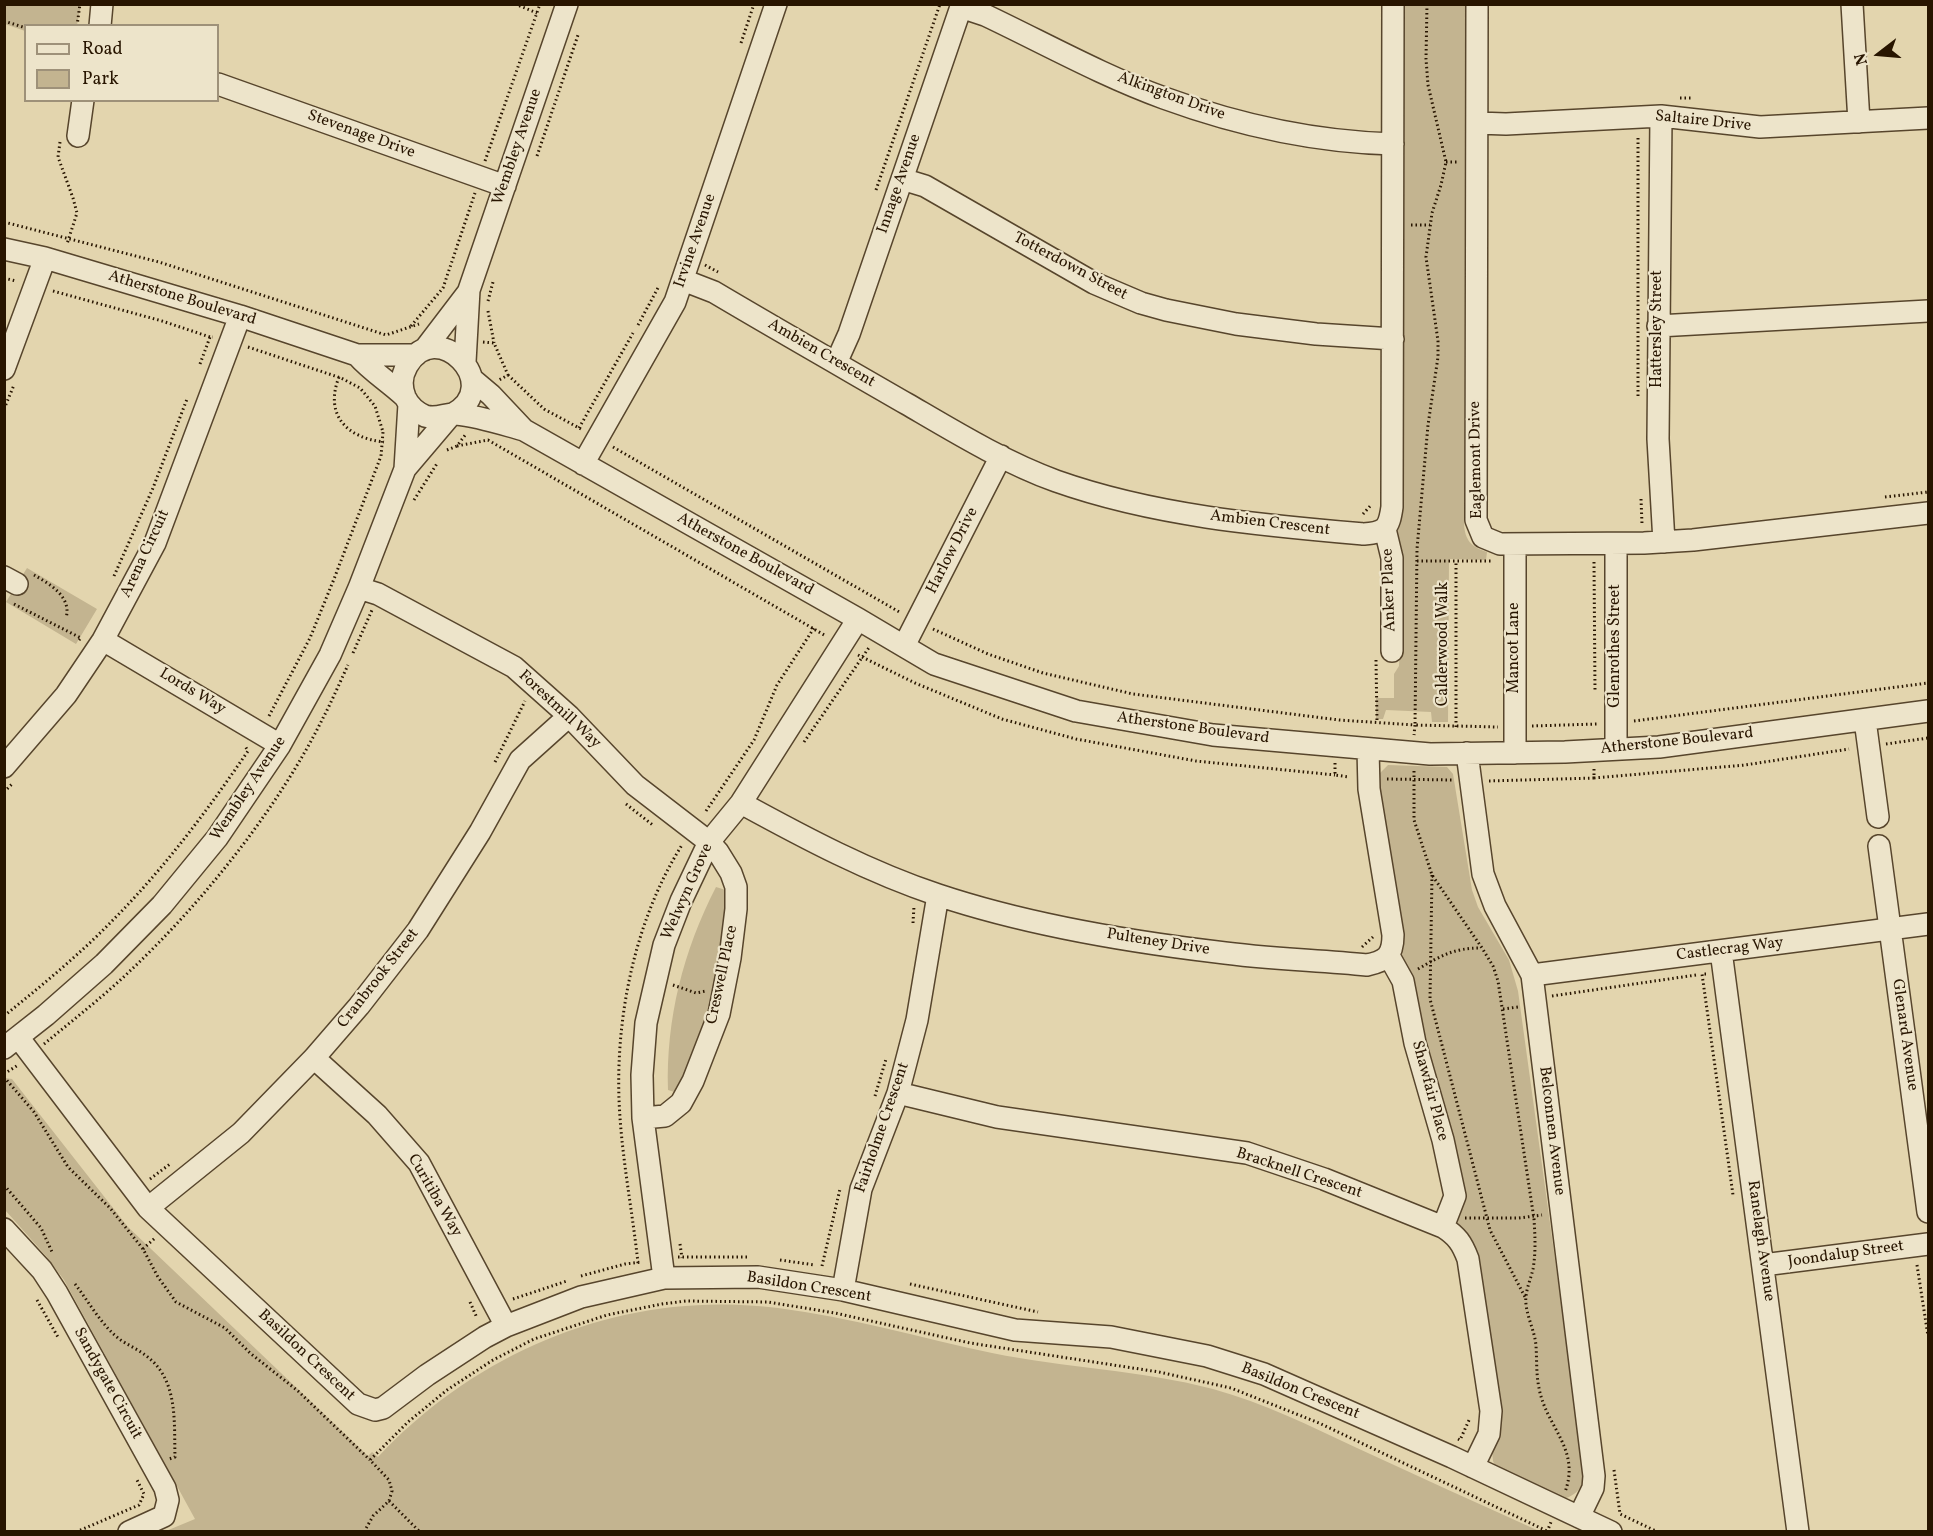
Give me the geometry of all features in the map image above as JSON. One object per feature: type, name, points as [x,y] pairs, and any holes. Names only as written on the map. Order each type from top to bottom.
[{"type":"street","points":[[100,24],[102,4]]},
{"type":"street","name":"Wembley Avenue","points":[[468,371],[465,340],[469,290],[567,4]]},
{"type":"street","name":"Irvine Avenue","points":[[583,464],[588,433],[669,314],[683,280],[776,4]]},
{"type":"street","points":[[1385,529],[1390,520],[1392,507],[1393,4]]},
{"type":"street","name":"Eaglemont Drive","points":[[1477,4],[1476,520],[1483,537],[1500,544],[1664,542],[1929,513]]},
{"type":"street","points":[[1852,4],[1859,122]]},
{"type":"street","name":"Alkington Drive","points":[[962,6],[1131,85],[1199,111],[1298,135],[1363,143],[1393,144]]},
{"type":"street","name":"Innage Avenue","points":[[836,363],[849,334],[962,6]]},
{"type":"street","name":"Stevenage Drive","points":[[219,84],[505,186]]},
{"type":"street","points":[[70,136],[82,102]]},
{"type":"street","name":"Saltaire Drive","points":[[1477,123],[1506,124],[1660,116],[1760,127],[1929,118]]},
{"type":"street","name":"Hattersley Street","points":[[1660,116],[1658,439],[1664,542]]},
{"type":"street","name":"Totterdown Street","points":[[902,179],[925,186],[1094,283],[1141,303],[1176,313],[1236,324],[1316,334],[1393,339]]},
{"type":"street","name":"Atherstone Boulevard","points":[[4,249],[53,261],[240,316],[357,355],[420,353]]},
{"type":"street","points":[[4,369],[53,261]]},
{"type":"street","name":"Ambien Crescent","points":[[683,280],[714,292],[976,444],[1055,480],[1139,504],[1241,522],[1354,533],[1378,533],[1385,529]]},
{"type":"street","name":"Wembley Avenue","points":[[420,353],[469,290]]},
{"type":"street","points":[[1658,326],[1929,311]]},
{"type":"street","name":"Arena Circuit","points":[[4,767],[66,695],[103,640],[155,543],[240,316]]},
{"type":"street","points":[[442,348],[451,351],[468,371],[469,397],[464,405],[451,415],[431,417],[423,415],[407,400],[402,378],[410,361],[420,353],[442,348]]},
{"type":"street","name":"Atherstone Boulevard","points":[[357,355],[407,400]]},
{"type":"street","name":"Atherstone Boulevard","points":[[468,371],[524,430]]},
{"type":"street","name":"Wembley Avenue","points":[[11,1043],[104,964],[162,905],[218,838],[280,745],[330,655],[369,598],[405,469],[407,400]]},
{"type":"street","name":"Wembley Avenue","points":[[405,469],[437,452],[451,415]]},
{"type":"street","name":"Atherstone Boulevard","points":[[451,415],[478,417],[524,430],[934,664],[1076,711],[1214,735],[1368,749],[1467,753],[1659,747],[1929,711]]},
{"type":"street","name":"Harlow Drive","points":[[904,646],[1001,456]]},
{"type":"street","name":"Anker Place","points":[[1385,529],[1392,558],[1392,651]]},
{"type":"street","name":"Glenrothes Street","points":[[1616,543],[1616,749]]},
{"type":"street","name":"Mancot Lane","points":[[1515,544],[1515,753]]},
{"type":"street","name":"Forestmill Way","points":[[369,598],[514,667],[569,716],[635,785],[709,842]]},
{"type":"street","name":"Welwyn Grove","points":[[664,1278],[643,1118],[642,1075],[646,1023],[664,945],[681,901],[709,842],[741,803],[858,619]]},
{"type":"street","name":"Lords Way","points":[[103,640],[280,745]]},
{"type":"street","name":"Cranbrook Street","points":[[148,1208],[241,1133],[314,1058],[362,1003],[418,930],[480,832],[520,760],[569,716]]},
{"type":"street","points":[[1864,720],[1878,817]]},
{"type":"street","points":[[1368,749],[1369,789],[1393,935],[1393,946],[1389,956]]},
{"type":"street","name":"Belconnen Avenue","points":[[1467,753],[1483,874],[1495,906],[1532,975],[1594,1476],[1593,1488],[1579,1517]]},
{"type":"street","name":"Pulteney Drive","points":[[741,803],[853,862],[938,895],[1005,914],[1105,935],[1219,953],[1367,965],[1380,962],[1389,956]]},
{"type":"street","name":"Creswell Place","points":[[643,1118],[665,1116],[681,1103],[693,1081],[719,1014],[735,919],[736,887],[731,873],[709,842]]},
{"type":"street","name":"Glenard Avenue","points":[[1879,846],[1929,1212]]},
{"type":"street","name":"Fairholme Crescent","points":[[843,1290],[861,1189],[898,1093],[917,1020],[938,895]]},
{"type":"street","name":"Castlecrag Way","points":[[1532,975],[1929,924]]},
{"type":"street","name":"Ranelagh Avenue","points":[[1721,951],[1798,1532]]},
{"type":"street","name":"Shawfair Place","points":[[1389,956],[1403,981],[1415,1043],[1443,1140],[1455,1196],[1443,1227]]},
{"type":"street","name":"Basildon Crescent","points":[[11,1043],[32,1054],[148,1208],[358,1404],[366,1408],[375,1410],[390,1405],[457,1354],[506,1326],[581,1297],[664,1278],[758,1277],[843,1290],[1015,1330],[1111,1337],[1207,1356],[1264,1374],[1473,1467],[1611,1532]]},
{"type":"street","name":"Curitiba Way","points":[[314,1058],[377,1115],[419,1163],[506,1326]]},
{"type":"street","name":"Bracknell Crescent","points":[[898,1093],[997,1117],[1247,1153],[1324,1179],[1443,1227],[1461,1241],[1468,1259],[1491,1411],[1488,1434],[1473,1467]]},
{"type":"street","name":"Sandygate Circuit","points":[[4,1229],[42,1270],[57,1293],[165,1488],[168,1500],[164,1516],[129,1532]]},
{"type":"street","name":"Joondalup Street","points":[[1763,1265],[1929,1244]]},
{"type":"path","points":[[76,24],[80,4]]},
{"type":"path","points":[[515,4],[537,13]]},
{"type":"path","points":[[876,192],[940,4]]},
{"type":"path","points":[[1427,4],[1428,85],[1446,162],[1432,213],[1426,257],[1438,341],[1438,357],[1428,425],[1417,549],[1414,820],[1432,875],[1482,948],[1498,981],[1536,1244],[1533,1271],[1526,1298]]},
{"type":"path","points":[[4,21],[24,27]]},
{"type":"path","points":[[534,164],[578,35]]},
{"type":"path","points":[[70,136],[58,157],[77,213],[69,238],[53,261],[53,291],[162,321],[210,337]]},
{"type":"path","points":[[4,222],[159,262],[386,335],[419,324],[438,330]]},
{"type":"path","points":[[694,248],[708,252],[705,264],[725,276]]},
{"type":"path","points":[[495,274],[487,306],[494,343],[508,375],[544,409],[916,622],[988,654],[1043,673],[1133,694],[1339,720],[1456,727],[1616,722],[1746,708],[1929,683]]},
{"type":"path","points":[[4,278],[16,281]]},
{"type":"path","points":[[588,433],[662,278]]},
{"type":"path","points":[[465,340],[494,343]]},
{"type":"path","points":[[491,394],[499,380],[508,375]]},
{"type":"path","points":[[339,377],[333,399],[340,421],[360,437],[384,442]]},
{"type":"path","points":[[411,506],[437,452],[457,446],[478,417]]},
{"type":"path","points":[[4,1016],[70,961],[111,922],[150,880],[220,791],[259,732],[310,638],[375,475],[384,442],[383,432],[396,432],[406,436]]},
{"type":"path","points":[[1354,533],[1355,515],[1362,515],[1372,506],[1372,495]]},
{"type":"path","name":"Calderwood Walk","points":[[1456,561],[1456,727]]},
{"type":"path","points":[[1594,561],[1596,701]]},
{"type":"path","points":[[15,584],[45,581],[62,595],[68,612],[66,618]]},
{"type":"path","points":[[15,584],[81,638],[75,647]]},
{"type":"path","points":[[369,598],[379,616]]},
{"type":"path","points":[[364,1532],[373,1516],[389,1501],[392,1491],[389,1480],[298,1391],[250,1353],[225,1328],[176,1302],[158,1277],[143,1249],[110,1209],[68,1167],[34,1112],[4,1076],[130,971],[192,907],[241,847],[289,777],[323,720],[369,598]]},
{"type":"path","points":[[706,811],[754,740],[777,685],[814,628]]},
{"type":"path","points":[[494,766],[525,700],[530,704]]},
{"type":"path","points":[[1594,778],[1734,766],[1849,749]]},
{"type":"path","points":[[268,763],[289,777]]},
{"type":"path","points":[[626,803],[658,828]]},
{"type":"path","points":[[674,839],[682,844]]},
{"type":"path","points":[[370,1460],[408,1422],[447,1390],[494,1360],[534,1339],[607,1315],[663,1304],[686,1301],[768,1302],[835,1313],[970,1343],[1159,1372],[1231,1388],[1319,1423],[1548,1531],[1569,1480],[1570,1463],[1563,1441],[1542,1403],[1537,1374],[1536,1346],[1526,1298],[1490,1230],[1430,999],[1432,875]]},
{"type":"path","points":[[912,925],[914,904]]},
{"type":"path","points":[[658,972],[674,987],[696,993],[724,989]]},
{"type":"path","points":[[1550,1003],[1549,996],[1696,975]]},
{"type":"path","points":[[871,1106],[887,1053]]},
{"type":"path","points":[[4,1185],[41,1228],[54,1255]]},
{"type":"path","points":[[822,1266],[841,1187]]},
{"type":"path","points":[[1908,1266],[1919,1265],[1929,1336]]},
{"type":"path","points":[[71,1279],[101,1321],[118,1338],[150,1358],[166,1377],[174,1411],[175,1456],[135,1477],[144,1494],[139,1505],[76,1532]]},
{"type":"path","points":[[32,1293],[59,1340]]},
{"type":"path","points":[[468,1298],[477,1318]]},
{"type":"path","points":[[1614,1468],[1620,1514],[1658,1532]]},
{"type":"path","points":[[389,1501],[420,1532]]},
{"type":"green space","points":[[5,4],[81,4],[77,24],[24,24],[24,31],[5,24]]},
{"type":"green space","points":[[1398,5],[1465,5],[1464,524],[1470,542],[1487,552],[1486,560],[1449,559],[1448,722],[1432,722],[1431,712],[1386,710],[1383,719],[1376,719],[1376,698],[1394,698],[1394,674],[1399,666],[1400,638],[1392,539],[1397,529]]},
{"type":"green space","points":[[27,568],[97,609],[76,644],[6,602]]},
{"type":"green space","points":[[1388,765],[1447,767],[1453,774],[1472,890],[1478,907],[1509,960],[1518,991],[1585,1477],[1578,1491],[1564,1499],[1496,1468],[1493,1461],[1472,1247],[1469,1236],[1454,1224],[1466,1199],[1399,964],[1376,789],[1379,774]]},
{"type":"green space","points":[[716,887],[729,891],[727,922],[712,1004],[678,1093],[668,1090],[670,1037],[674,1011],[694,936]]},
{"type":"green space","points":[[5,1078],[12,1079],[128,1227],[368,1456],[372,1452],[378,1457],[419,1418],[463,1385],[510,1357],[560,1334],[613,1318],[667,1308],[722,1304],[805,1312],[992,1353],[1158,1377],[1213,1389],[1286,1416],[1539,1531],[166,1531],[195,1519],[64,1280],[5,1210]]}]
